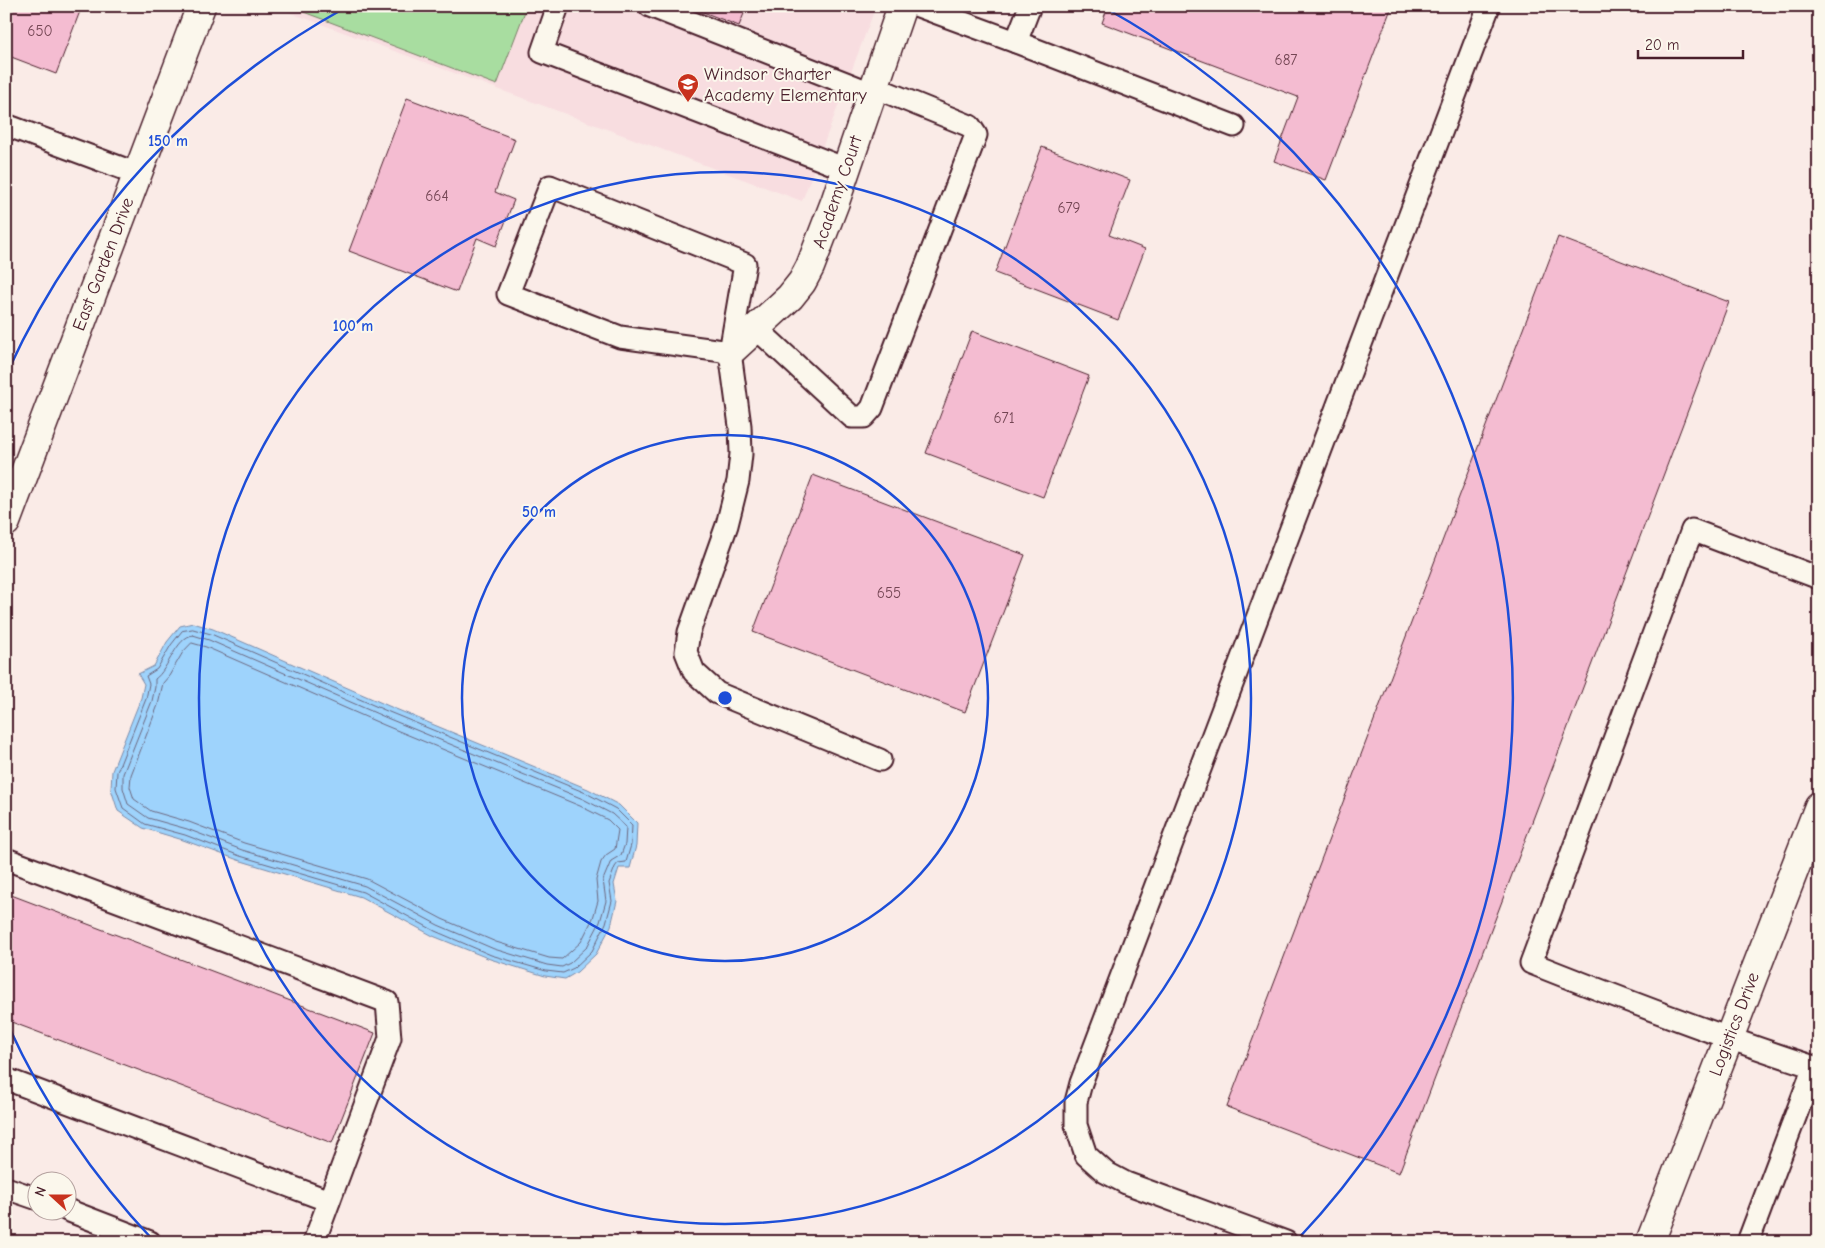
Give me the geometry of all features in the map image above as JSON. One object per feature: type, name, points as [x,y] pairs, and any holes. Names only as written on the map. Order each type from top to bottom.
[{"type":"street","name":"East Garden Drive","points":[[6,522],[201,6]]},
{"type":"street","name":"Academy Court","points":[[730,352],[790,297],[802,282],[814,258],[902,6]]},
{"type":"street","name":"Logistics Drive","points":[[1650,1242],[1819,806]]},
{"type":"lane","points":[[558,6],[542,52],[846,169]]},
{"type":"lane","points":[[650,6],[970,126],[976,135],[872,408],[864,417],[852,417],[756,328]]},
{"type":"lane","points":[[918,6],[1234,126]]},
{"type":"lane","points":[[1016,42],[1030,6]]},
{"type":"lane","points":[[1286,1242],[1126,1183],[1105,1172],[1086,1155],[1076,1125],[1076,1102],[1098,1037],[1489,6]]},
{"type":"lane","points":[[6,125],[138,174]]},
{"type":"lane","points":[[730,352],[620,337],[508,294],[550,186],[745,264],[730,352],[740,426],[741,454],[738,481],[727,525],[690,632],[686,652],[694,672],[717,693],[880,760]]},
{"type":"lane","points":[[1748,1242],[1817,1063],[1728,1039],[1625,1001],[1531,962],[1692,530],[1819,578]]},
{"type":"lane","points":[[6,859],[387,1002],[390,1038],[314,1242]]},
{"type":"lane","points":[[6,1080],[330,1201]]},
{"type":"lane","points":[[6,1188],[28,1196]]},
{"type":"lane","points":[[78,1214],[150,1242]]},
{"type":"shaded area","name":"Windsor Charter Academy Elementary","points":[[272,6],[876,6],[802,201]]},
{"type":"green space","points":[[303,6],[527,6],[497,85],[301,11]]},
{"type":"water","points":[[193,623],[213,629],[391,707],[588,789],[619,805],[637,823],[636,846],[630,868],[619,868],[614,884],[617,901],[611,926],[596,954],[577,972],[565,979],[545,976],[490,959],[433,936],[361,897],[238,860],[143,828],[118,811],[111,789],[112,771],[141,698],[144,684],[138,674],[154,666],[167,642],[180,626]]},
{"type":"building","points":[[6,6],[82,6],[56,74],[6,55]]},
{"type":"building","points":[[688,6],[747,6],[739,26]]},
{"type":"building","points":[[1108,6],[1392,6],[1326,180],[1274,161],[1298,97],[1102,23]]},
{"type":"building","points":[[407,98],[515,139],[495,192],[514,200],[496,246],[477,238],[457,292],[349,251]]},
{"type":"building","points":[[1042,147],[1130,180],[1109,235],[1145,249],[1118,320],[995,273]]},
{"type":"building","points":[[1558,237],[1729,302],[1399,1173],[1227,1107]]},
{"type":"building","points":[[972,331],[1089,376],[1043,497],[926,453]]},
{"type":"building","points":[[813,475],[1025,555],[965,712],[753,632]]},
{"type":"building","points":[[6,893],[375,1033],[332,1143],[6,1020]]},
{"type":"place","name":"Windsor Charter Academy Elementary","points":[[688,103]]}]
